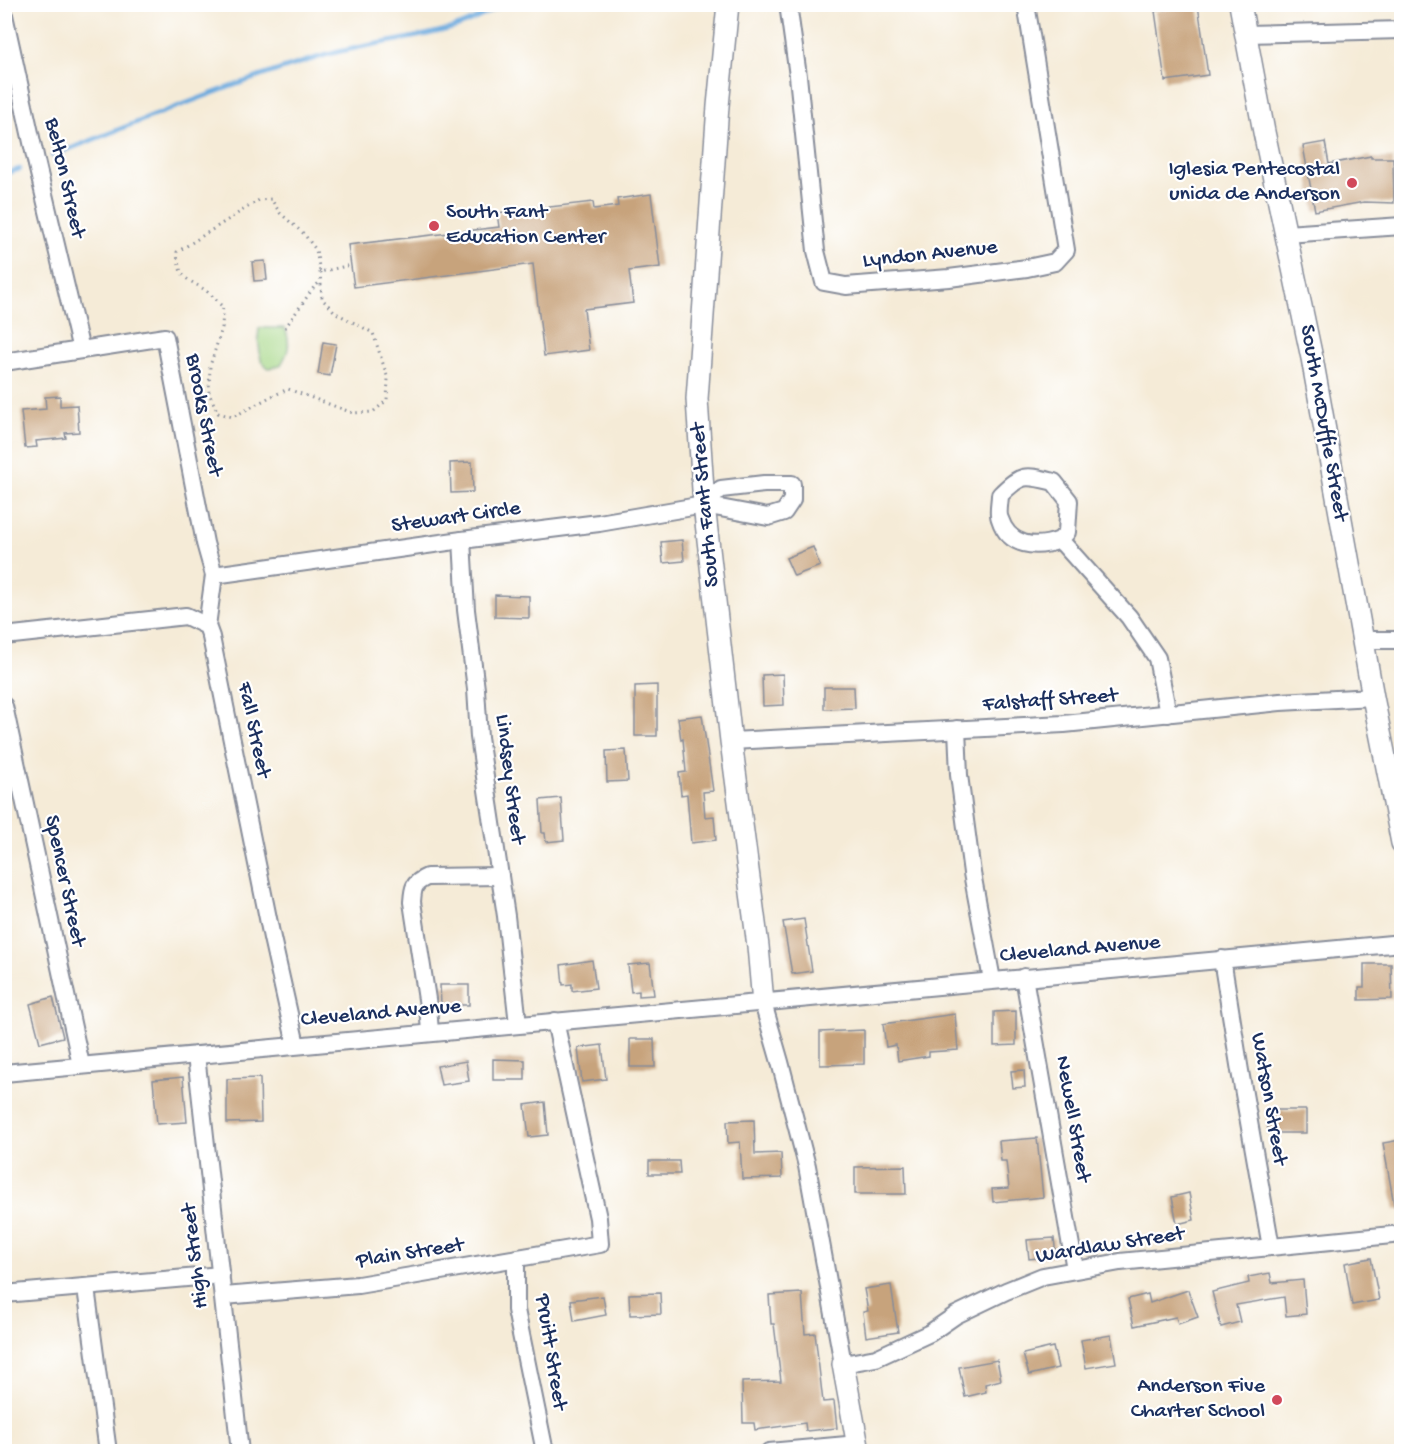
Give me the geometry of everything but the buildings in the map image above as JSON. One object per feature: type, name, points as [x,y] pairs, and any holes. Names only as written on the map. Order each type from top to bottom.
[{"type":"street","name":"South Fant Street","points":[[728,4],[718,106],[697,399],[704,505],[731,741],[759,946],[763,1003]]},
{"type":"street","name":"Lyndon Avenue","points":[[788,4],[798,76],[816,251],[824,282],[846,286],[949,278],[1027,268],[1055,262],[1066,250],[1026,4]]},
{"type":"street","name":"South McDuffie Street","points":[[1240,4],[1312,358],[1372,696],[1401,843]]},
{"type":"street","name":"Belton Street","points":[[4,15],[81,350]]},
{"type":"street","points":[[1245,34],[1401,30]]},
{"type":"street","points":[[1286,234],[1401,226]]},
{"type":"street","name":"Brooks Street","points":[[4,362],[165,337],[205,543],[214,575],[207,626]]},
{"type":"street","points":[[1027,476],[1054,482],[1069,501],[1067,532],[1060,540],[1047,545],[1025,545],[1011,538],[999,518],[1000,495],[1013,483],[1027,476]]},
{"type":"street","name":"Stewart Circle","points":[[214,575],[599,523],[704,505]]},
{"type":"street","name":"Lindsey Street","points":[[462,540],[466,610],[474,670],[479,737],[500,876],[518,1024]]},
{"type":"street","points":[[1060,540],[1129,617],[1156,658],[1168,714]]},
{"type":"street","points":[[4,636],[186,616],[207,626]]},
{"type":"street","name":"Fall Street","points":[[207,626],[296,1045]]},
{"type":"street","points":[[1362,640],[1401,640]]},
{"type":"street","name":"Falstaff Street","points":[[731,741],[1064,724],[1280,702],[1372,696]]},
{"type":"street","name":"Spencer Street","points":[[4,706],[81,1065]]},
{"type":"street","points":[[957,729],[959,775],[972,873],[992,980]]},
{"type":"street","points":[[430,1032],[412,902],[413,887],[417,881],[427,877],[500,876]]},
{"type":"street","name":"Cleveland Avenue","points":[[4,1073],[1401,943]]},
{"type":"street","name":"Watson Street","points":[[1222,959],[1272,1247]]},
{"type":"street","name":"Newell Street","points":[[1024,977],[1075,1269]]},
{"type":"street","points":[[763,1003],[807,1166],[858,1448],[769,1452]]},
{"type":"street","name":"Plain Street","points":[[224,1296],[358,1285],[600,1244],[598,1218],[555,1021]]},
{"type":"street","name":"High Street","points":[[195,1054],[240,1452]]},
{"type":"street","name":"Wardlaw Street","points":[[843,1364],[876,1358],[930,1333],[956,1315],[1043,1276],[1120,1262],[1401,1234]]},
{"type":"street","name":"Pruitt Street","points":[[516,1260],[516,1310],[544,1452]]},
{"type":"street","points":[[4,1294],[220,1275]]},
{"type":"street","points":[[86,1288],[108,1452]]},
{"type":"path","points":[[271,199],[280,213],[304,234],[316,250],[320,272],[322,299],[336,313],[373,333],[388,379],[387,400],[373,412],[353,413],[288,390],[233,417],[218,413],[209,393],[210,366],[222,328],[223,307],[207,292],[188,281],[178,264],[177,252],[259,200],[271,199]]},
{"type":"path","points":[[320,272],[351,265]]},
{"type":"path","points":[[285,328],[314,287],[321,282]]},
{"type":"green space","points":[[259,328],[285,328],[288,348],[285,356],[280,366],[268,368],[261,361]]},
{"type":"waterway","points":[[52,156],[188,102],[291,66],[342,51],[456,27],[505,4]]},
{"type":"waterway","points":[[4,174],[20,169]]},
{"type":"place","name":"Iglesia Pentecostal unida de Anderson","points":[[1352,183]]},
{"type":"place","name":"South Fant Education Center","points":[[434,226]]},
{"type":"place","name":"Anderson Five Charter School","points":[[1277,1400]]}]
